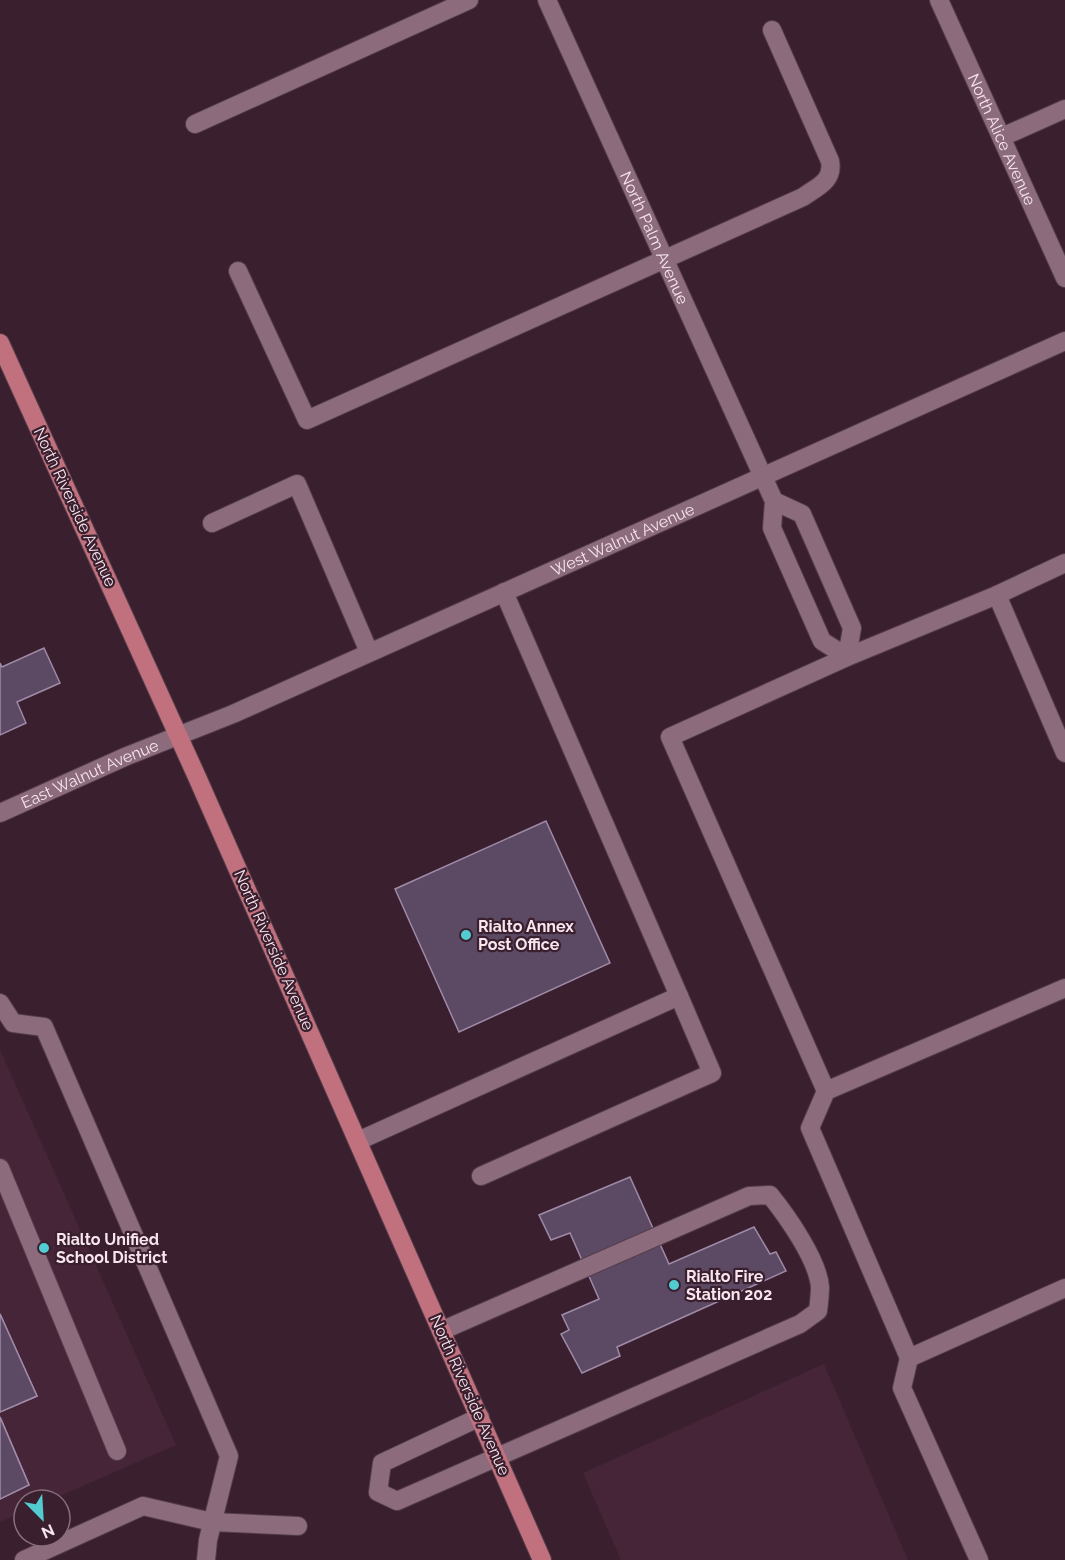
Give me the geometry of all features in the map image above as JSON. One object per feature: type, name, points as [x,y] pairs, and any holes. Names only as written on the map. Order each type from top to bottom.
[{"type":"main road","name":"North Riverside Avenue","points":[[0,343],[178,734],[542,1560]]},
{"type":"street","points":[[195,124],[470,0]]},
{"type":"street","name":"North Palm Avenue","points":[[547,0],[774,501]]},
{"type":"street","name":"North Alice Avenue","points":[[939,0],[1065,278]]},
{"type":"street","points":[[238,271],[307,420],[803,197],[828,180],[832,169],[772,30]]},
{"type":"street","points":[[1002,137],[1065,109]]},
{"type":"street","name":"West Walnut Avenue","points":[[178,734],[233,714],[1065,341]]},
{"type":"street","points":[[212,523],[297,484],[369,652]]},
{"type":"street","points":[[774,501],[802,514],[852,628],[847,657],[822,642],[772,528],[774,501]]},
{"type":"street","points":[[826,1091],[670,737],[847,657],[997,595],[1065,563]]},
{"type":"street","points":[[481,1176],[712,1073],[504,592]]},
{"type":"street","points":[[997,595],[1065,753]]},
{"type":"street","name":"East Walnut Avenue","points":[[0,813],[178,734]]},
{"type":"street","points":[[979,1560],[902,1388],[909,1358],[810,1128],[826,1091],[1065,988]]},
{"type":"street","points":[[358,1141],[679,996]]},
{"type":"street","points":[[0,1003],[13,1023],[44,1027],[228,1456],[212,1522],[206,1560]]},
{"type":"street","points":[[1,1175],[117,1451]]},
{"type":"street","points":[[441,1331],[749,1196],[770,1195],[790,1219],[808,1255],[820,1285],[819,1311],[800,1324],[397,1501],[378,1492],[382,1463],[480,1418]]},
{"type":"street","points":[[909,1358],[1065,1288]]},
{"type":"street","points":[[24,1560],[143,1506],[212,1522],[298,1526]]},
{"type":"shaded area","name":"Rialto Unified School District","points":[[0,1050],[176,1445],[72,1491],[72,1488],[12,1488],[12,1517],[0,1522]]},
{"type":"shaded area","points":[[824,1364],[908,1560],[621,1560],[583,1473]]},
{"type":"building","points":[[44,648],[60,683],[17,702],[26,723],[0,735],[0,663],[2,667]]},
{"type":"building","points":[[546,821],[610,963],[459,1032],[395,889]]},
{"type":"building","name":"Rialto Fire Station 202","points":[[630,1177],[669,1264],[754,1227],[770,1254],[776,1252],[786,1271],[617,1347],[620,1356],[582,1373],[561,1334],[569,1330],[562,1315],[599,1299],[570,1233],[551,1240],[539,1215]]},
{"type":"building","points":[[0,1314],[37,1396],[0,1412]]},
{"type":"building","points":[[0,1314],[37,1396],[0,1412]]},
{"type":"building","points":[[0,1417],[29,1485],[23,1488],[12,1488],[12,1493],[0,1499]]},
{"type":"building","points":[[0,1417],[29,1485],[23,1488],[12,1488],[12,1493],[0,1499]]},
{"type":"place","name":"Rialto Annex Post Office","points":[[466,935]]},
{"type":"place","name":"Rialto Unified School District","points":[[44,1248]]},
{"type":"place","name":"Rialto Fire Station 202","points":[[674,1285]]}]
